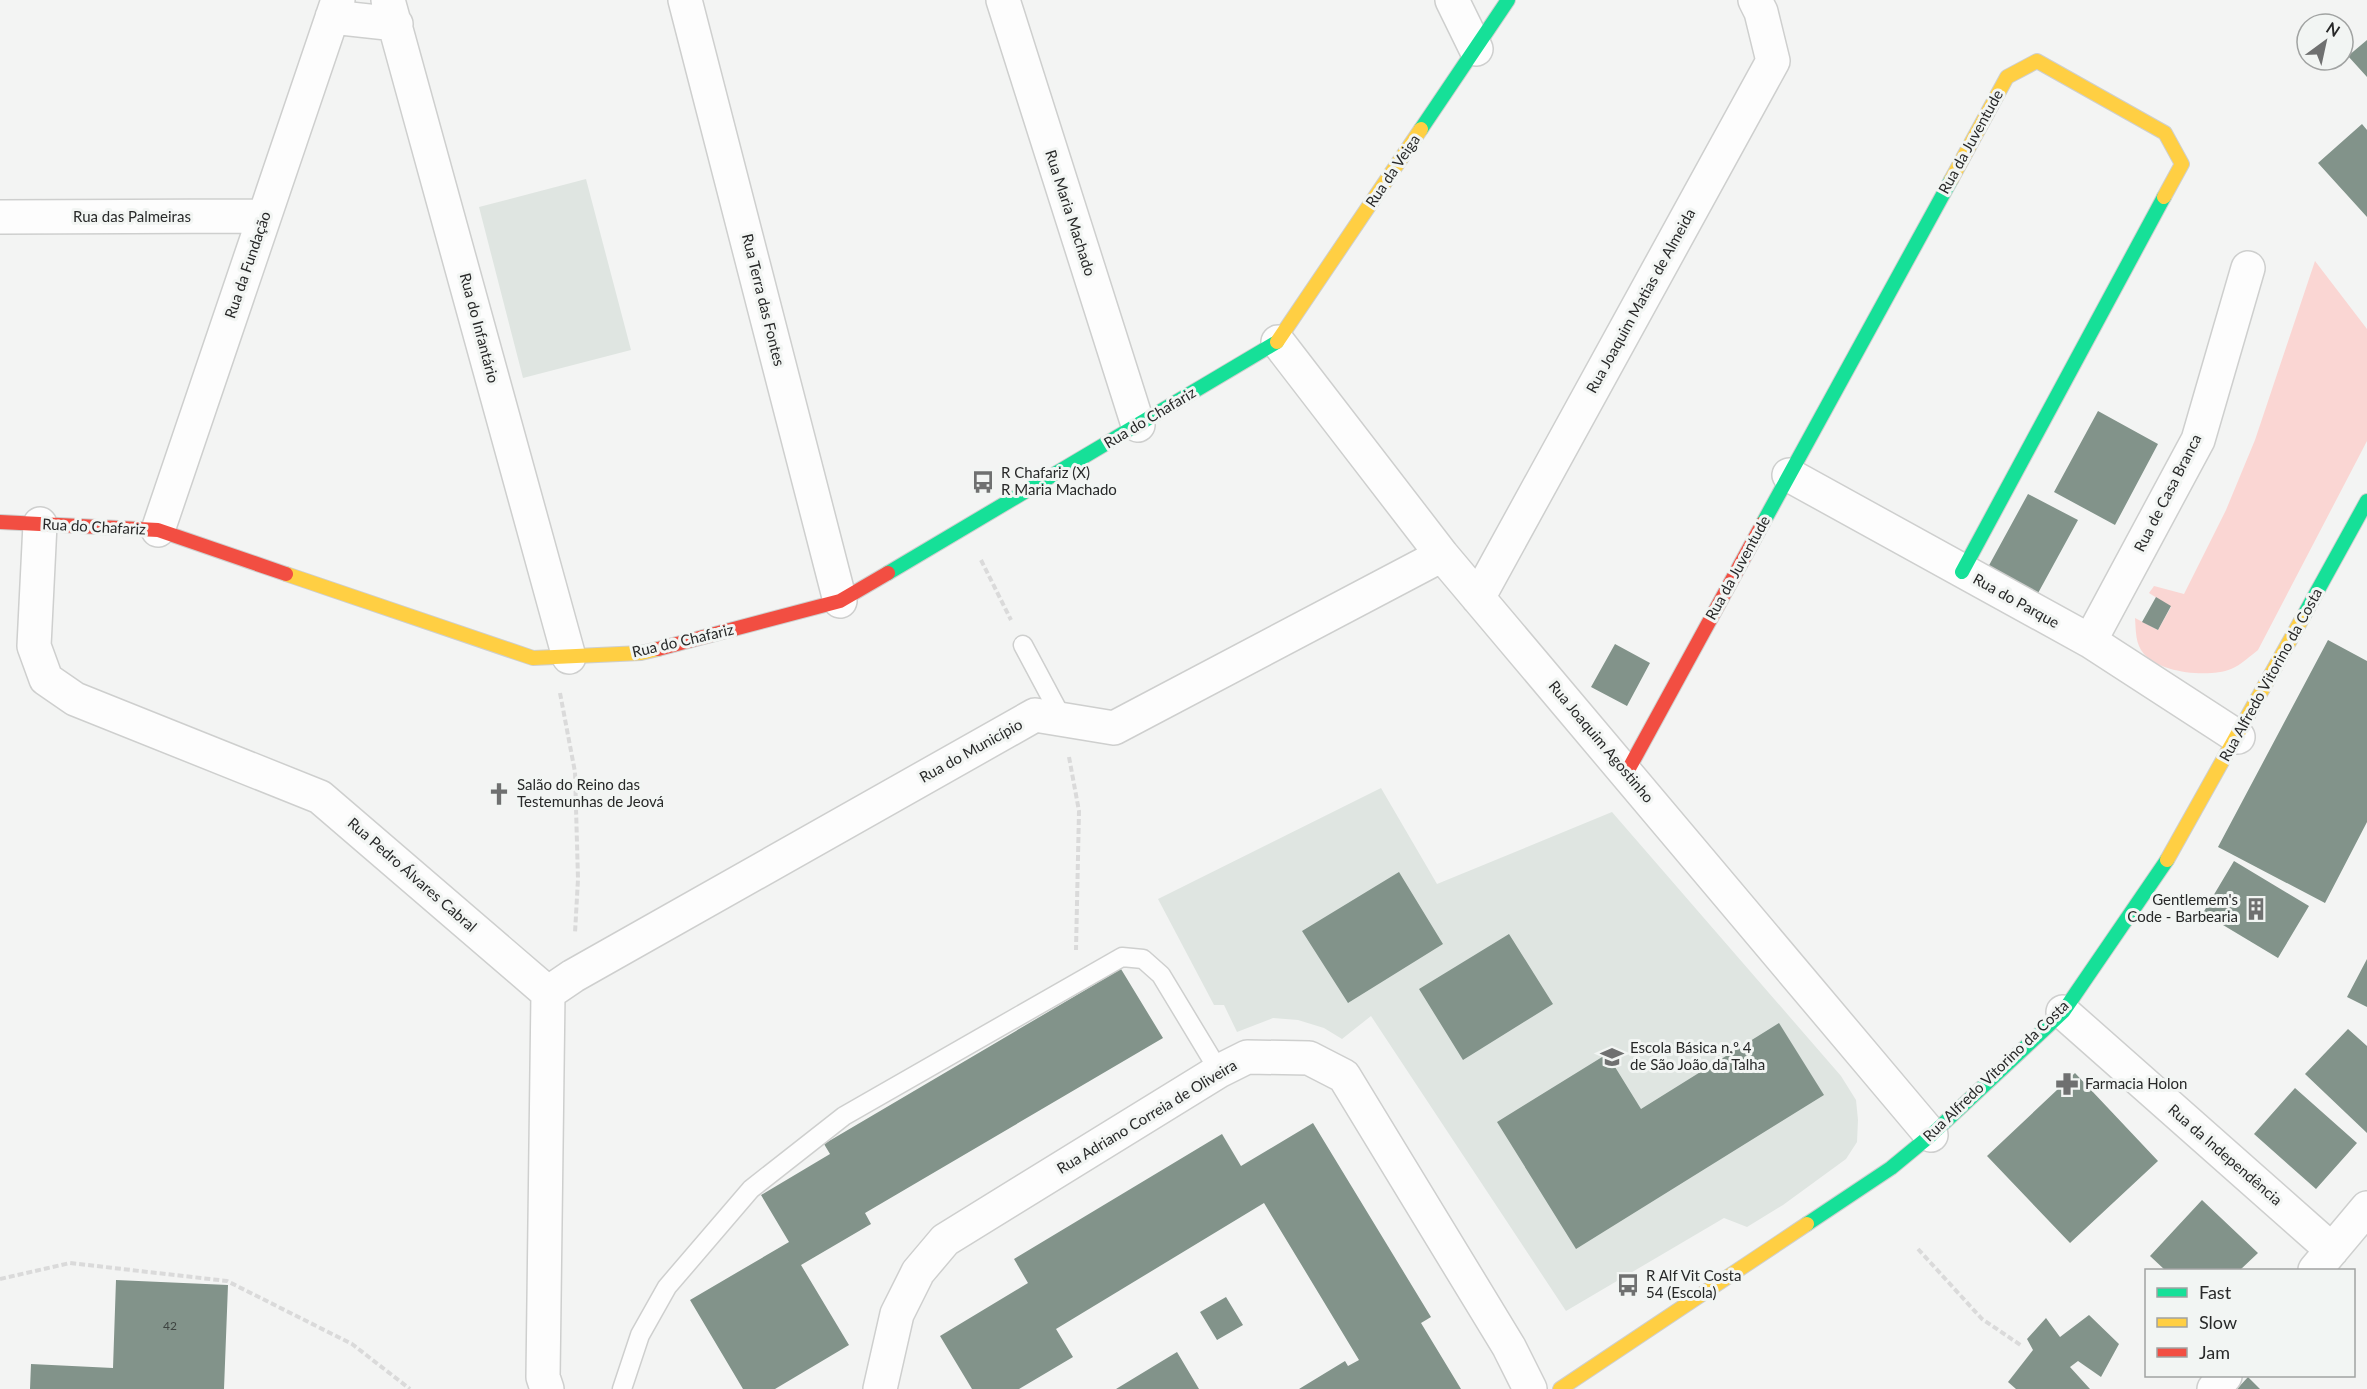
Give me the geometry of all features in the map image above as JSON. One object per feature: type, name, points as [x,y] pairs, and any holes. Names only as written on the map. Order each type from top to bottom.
[{"type":"street","name":"Rua Terra das Fontes","points":[[686,0],[840,601]]},
{"type":"street","name":"Rua Maria Machado","points":[[1003,0],[1138,425]]},
{"type":"street","points":[[1452,0],[1476,49]]},
{"type":"street","name":"Rua da Veiga","points":[[1278,342],[1508,0]]},
{"type":"street","name":"Rua Joaquim Matias de Almeida","points":[[1478,598],[1773,62],[1761,12],[1755,0]]},
{"type":"street","points":[[335,9],[392,12]]},
{"type":"street","name":"Rua da Fundação","points":[[158,530],[335,9]]},
{"type":"street","name":"Rua do Infantário","points":[[392,12],[561,657]]},
{"type":"street","name":"Rua da Juventude","points":[[1627,772],[2007,77],[2037,61],[2165,133],[2182,164],[1962,572]]},
{"type":"street","name":"Rua das Palmeiras","points":[[0,217],[264,216]]},
{"type":"street","name":"Rua de Casa Branca","points":[[2090,641],[2198,440],[2248,268]]},
{"type":"street","name":"Rua do Chafariz","points":[[0,522],[158,530],[533,658],[641,653],[840,601],[1278,342]]},
{"type":"street","name":"Rua Joaquim Agostinho","points":[[1278,342],[1442,555],[1931,1135]]},
{"type":"street","name":"Rua do Parque","points":[[1789,475],[2090,641],[2238,737]]},
{"type":"street","name":"Rua Alfredo Vitorino da Costa","points":[[1560,1389],[1891,1168],[1931,1135],[2063,1012],[2173,851],[2367,501]]},
{"type":"street","name":"Rua Pedro Álvares Cabral","points":[[40,524],[34,646],[45,680],[75,699],[320,797],[561,984]]},
{"type":"street","name":"Rua do Município","points":[[561,984],[1035,715],[1114,728],[1442,555]]},
{"type":"street","points":[[547,1389],[543,1377],[561,984]]},
{"type":"street","name":"Rua da Independência","points":[[2063,1012],[2324,1260]]},
{"type":"street","name":"Rua Adriano Correia de Oliveira","points":[[879,1389],[897,1314],[918,1272],[945,1240],[1219,1071],[1247,1057],[1310,1058],[1344,1076],[1509,1347],[1530,1389]]},
{"type":"street","points":[[2324,1260],[2367,1208]]},
{"type":"street","points":[[2214,1389],[2224,1377]]},
{"type":"lane","points":[[1023,645],[1062,720]]},
{"type":"lane","points":[[622,1389],[640,1335],[667,1287],[751,1189],[844,1116],[1122,957],[1143,959],[1161,975],[1219,1071]]},
{"type":"path","points":[[961,530],[990,575],[1023,645]]},
{"type":"path","points":[[561,657],[575,772],[578,879],[561,984]]},
{"type":"path","points":[[1062,720],[1079,811],[1075,984]]},
{"type":"path","points":[[1918,1249],[1982,1319],[2022,1346]]},
{"type":"path","points":[[0,1279],[70,1263],[227,1281],[352,1344],[410,1389]]},
{"type":"shaded area","points":[[586,179],[631,350],[523,378],[479,207]]},
{"type":"shaded area","points":[[2315,261],[2367,329],[2367,441],[2258,650],[2238,665],[2222,672],[2185,672],[2161,666],[2141,650],[2136,637],[2135,618],[2158,630],[2171,607],[2149,593],[2154,586],[2184,594],[2226,510],[2255,440]]},
{"type":"shaded area","name":"Escola Básica n.º 4 de São João da Talha","points":[[1381,788],[1437,884],[1612,812],[1841,1076],[1856,1100],[1858,1120],[1857,1142],[1846,1159],[1783,1205],[1747,1227],[1724,1218],[1566,1311],[1371,1016],[1342,1039],[1324,1028],[1298,1020],[1273,1018],[1237,1032],[1224,1005],[1214,1005],[1158,899]]},
{"type":"building","points":[[2367,40],[2367,77],[2355,64],[2355,50]]},
{"type":"building","points":[[2362,124],[2367,130],[2367,217],[2318,163]]},
{"type":"building","points":[[2098,411],[2158,444],[2115,525],[2054,492]]},
{"type":"building","points":[[2028,494],[2078,520],[2037,595],[1987,569]]},
{"type":"building","points":[[2156,597],[2171,606],[2158,630],[2142,622]]},
{"type":"building","points":[[2328,640],[2367,661],[2367,822],[2325,903],[2218,847]]},
{"type":"building","points":[[1615,644],[1650,663],[1627,706],[1591,687]]},
{"type":"building","name":"Gentlemem's Code - Barbearia","points":[[2234,861],[2309,906],[2278,958],[2203,913]]},
{"type":"building","points":[[1399,872],[1443,944],[1348,1003],[1302,931]]},
{"type":"building","points":[[1509,934],[1553,1004],[1463,1060],[1419,989]]},
{"type":"building","points":[[2367,959],[2367,1007],[2347,997]]},
{"type":"building","points":[[1121,969],[1163,1038],[865,1213],[871,1224],[801,1265],[849,1345],[775,1389],[743,1389],[690,1300],[789,1242],[761,1195],[830,1154],[824,1144]]},
{"type":"building","points":[[1779,1023],[1824,1095],[1576,1249],[1497,1122],[1607,1054],[1641,1109]]},
{"type":"building","points":[[2348,1029],[2367,1046],[2367,1133],[2305,1074]]},
{"type":"building","points":[[2075,1073],[2158,1161],[2070,1243],[1987,1156]]},
{"type":"building","points":[[2295,1088],[2357,1143],[2316,1189],[2254,1134]]},
{"type":"building","points":[[1313,1123],[1431,1317],[1421,1323],[1461,1389],[1299,1389],[1345,1361],[1348,1366],[1359,1360],[1264,1203],[1056,1329],[1073,1357],[1019,1389],[972,1389],[940,1336],[1028,1283],[1014,1259],[1222,1134],[1241,1166]]},
{"type":"building","points":[[2202,1200],[2258,1253],[2241,1269],[2164,1269],[2150,1256]]},
{"type":"building","points":[[116,1280],[228,1285],[224,1389],[30,1389],[31,1364],[113,1368]]},
{"type":"building","points":[[1226,1297],[1243,1325],[1217,1340],[1200,1312]]},
{"type":"building","points":[[2089,1315],[2119,1344],[2101,1377],[2078,1361],[2070,1367],[2090,1389],[2016,1389],[2008,1382],[2033,1350],[2027,1339],[2046,1318],[2060,1337]]},
{"type":"building","points":[[1177,1352],[1199,1389],[1116,1389]]},
{"type":"building","points":[[2248,1377],[2260,1389],[2237,1389]]},
{"type":"traffic: fast","points":[[1421,129],[1508,0]]},
{"type":"traffic: fast","points":[[1763,523],[1951,180]]},
{"type":"traffic: fast","points":[[1962,572],[2164,197]]},
{"type":"traffic: fast","points":[[888,573],[1277,342]]},
{"type":"traffic: fast","points":[[2303,617],[2367,501]]},
{"type":"traffic: fast","points":[[1807,1224],[1891,1168],[1931,1135],[2063,1012],[2167,860]]},
{"type":"traffic: slow","points":[[1951,180],[2007,77],[2037,61],[2165,133],[2182,164],[2164,197]]},
{"type":"traffic: slow","points":[[1277,342],[1421,129]]},
{"type":"traffic: slow","points":[[286,574],[533,658],[641,653],[658,649]]},
{"type":"traffic: slow","points":[[2167,860],[2303,617]]},
{"type":"traffic: slow","points":[[1560,1389],[1807,1224]]},
{"type":"traffic: jam","points":[[0,522],[158,530],[286,574]]},
{"type":"traffic: jam","points":[[1627,772],[1763,523]]},
{"type":"traffic: jam","points":[[658,649],[840,601],[888,573]]},
{"type":"place","name":"R Chafariz (X) R Maria Machado","points":[[983,482]]},
{"type":"place","name":"Salão do Reino das Testemunhas de Jeová","points":[[499,794]]},
{"type":"place","name":"Gentlemem's Code - Barbearia","points":[[2256,909]]},
{"type":"place","name":"Escola Básica n.º 4 de São João da Talha","points":[[1612,1057]]},
{"type":"place","name":"Farmacia Holon","points":[[2067,1084]]},
{"type":"place","name":"R Alf Vit Costa 54 (Escola)","points":[[1628,1285]]}]
